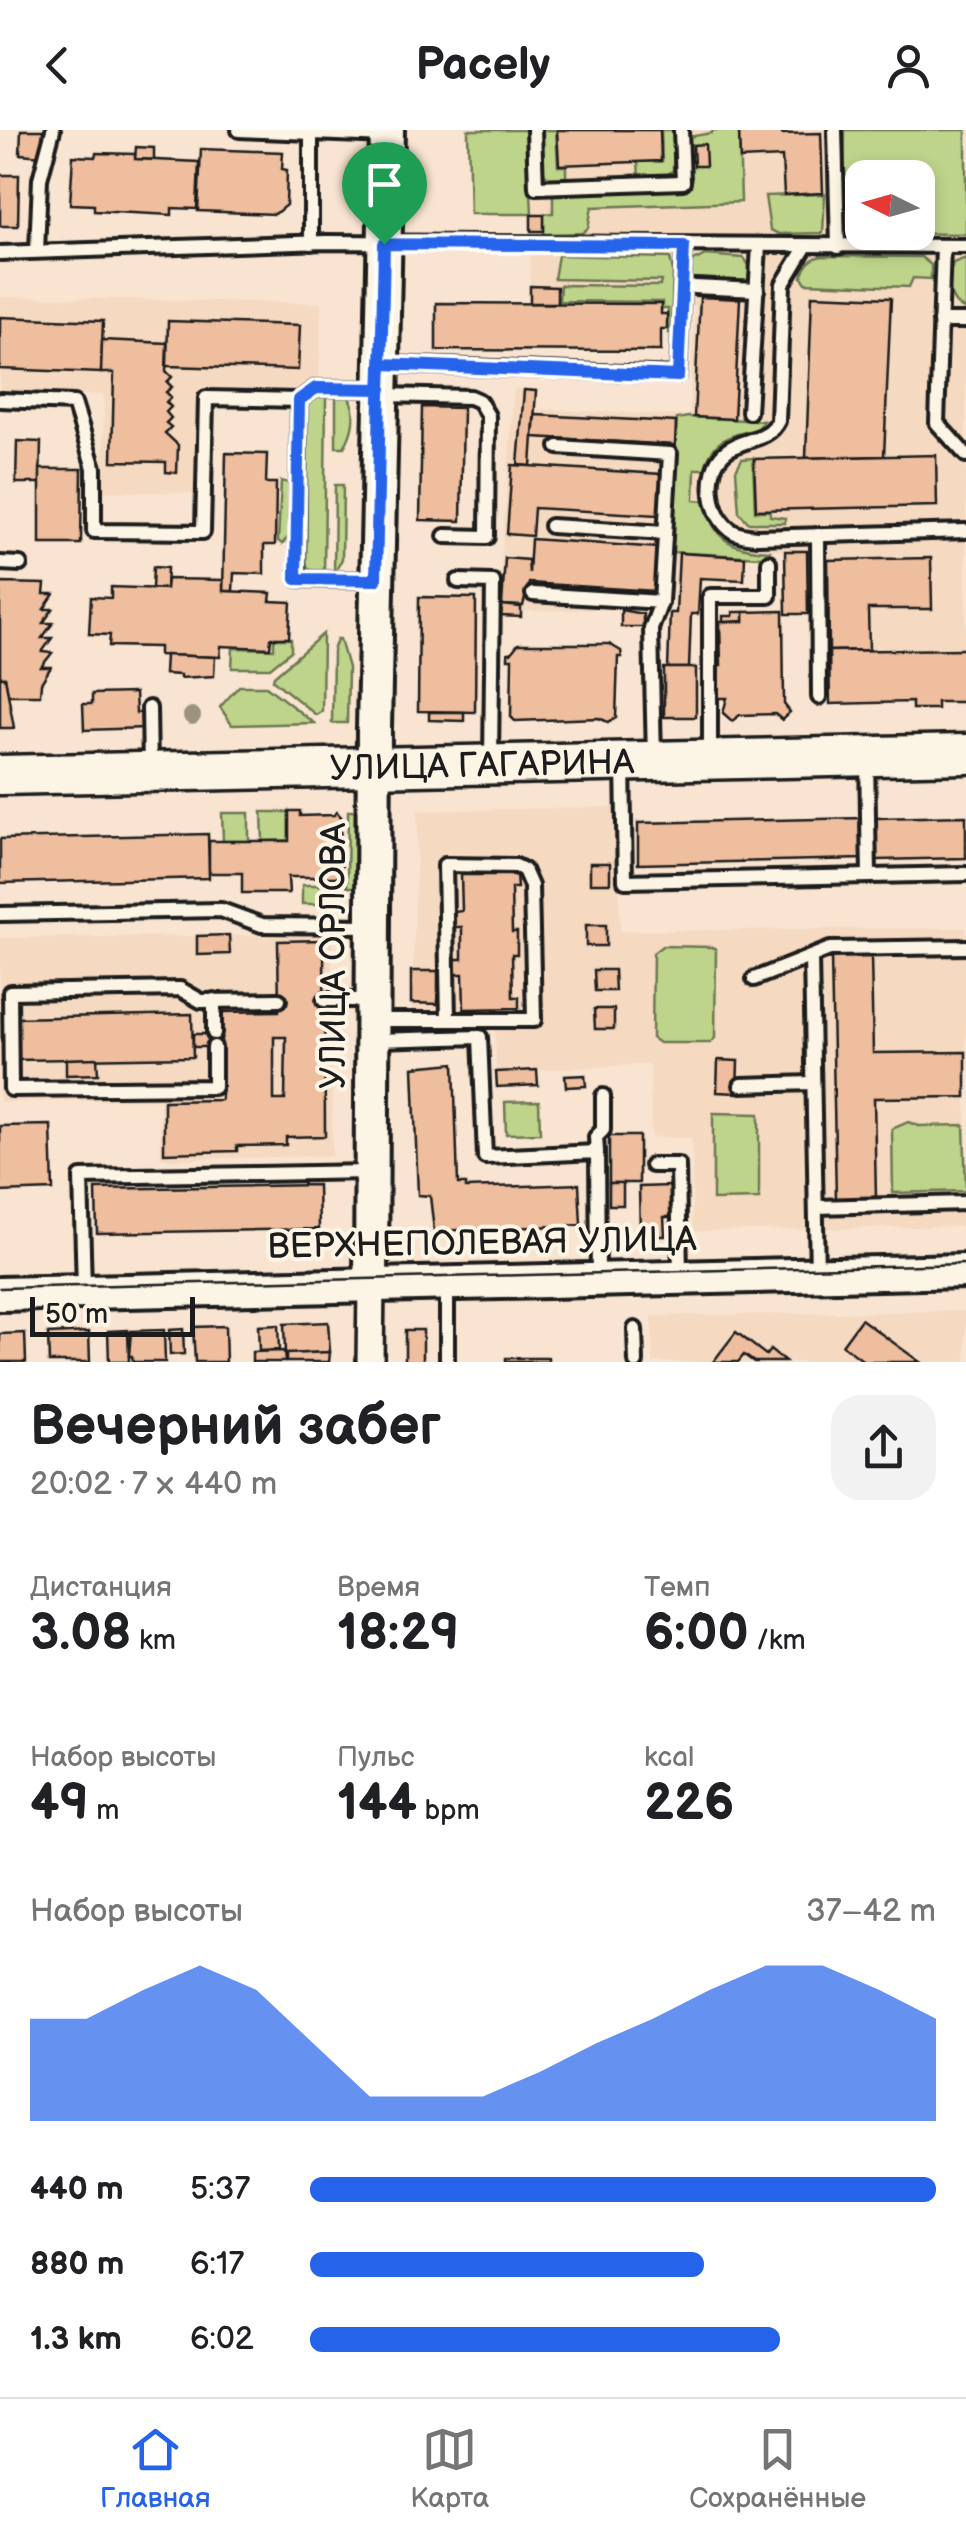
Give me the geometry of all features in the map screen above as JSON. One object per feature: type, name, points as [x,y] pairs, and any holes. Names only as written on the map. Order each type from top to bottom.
[{"type":"main road","name":"УЛИЦА ГАГАРИНА","points":[[0,775],[966,754]]},
{"type":"street","name":"УЛИЦА ОРЛОВА","points":[[370,1362],[376,580],[387,133]]},
{"type":"street","name":"ВЕРХНЕПОЛЕВАЯ УЛИЦА","points":[[0,1294],[966,1270]]},
{"type":"lane","points":[[37,252],[40,179],[53,130]]},
{"type":"lane","points":[[238,130],[387,133]]},
{"type":"lane","points":[[534,130],[536,187],[682,182],[681,130]]},
{"type":"lane","points":[[835,130],[838,247]]},
{"type":"lane","points":[[310,242],[312,132]]},
{"type":"lane","points":[[0,252],[310,242],[966,246]]},
{"type":"lane","points":[[0,400],[74,403],[94,468],[94,531],[204,532],[206,398],[299,400],[316,388],[381,383],[678,376],[684,246]]},
{"type":"lane","points":[[749,412],[759,246]]},
{"type":"lane","points":[[806,246],[783,284],[778,421],[770,432],[723,454],[715,467],[713,502],[720,519],[735,533],[757,538],[966,531]]},
{"type":"lane","points":[[943,246],[936,423],[966,456]]},
{"type":"lane","points":[[694,287],[756,290]]},
{"type":"lane","points":[[940,321],[966,321]]},
{"type":"lane","points":[[381,383],[470,397],[479,401],[488,416],[487,537],[445,536]]},
{"type":"lane","points":[[299,400],[296,579],[376,580]]},
{"type":"lane","points":[[558,447],[670,454],[661,602],[651,629],[625,881],[966,874]]},
{"type":"lane","points":[[551,526],[666,533]]},
{"type":"lane","points":[[818,536],[819,697]]},
{"type":"lane","points":[[710,759],[710,596],[770,596],[770,562]]},
{"type":"lane","points":[[0,564],[20,564]]},
{"type":"lane","points":[[458,581],[493,582],[491,763]]},
{"type":"lane","points":[[533,594],[661,602]]},
{"type":"lane","points":[[149,708],[150,770]]},
{"type":"lane","points":[[868,756],[870,876]]},
{"type":"lane","points":[[373,1020],[448,1020],[534,1020],[531,886],[524,870],[516,866],[445,865],[448,1020]]},
{"type":"lane","points":[[0,914],[220,910],[262,925],[373,926]]},
{"type":"lane","points":[[754,979],[830,950],[966,947]]},
{"type":"lane","points":[[811,957],[816,1274]]},
{"type":"lane","points":[[214,1000],[214,1087],[11,1089],[10,992],[180,989],[201,1000],[214,1000],[279,1000]]},
{"type":"lane","points":[[324,1000],[373,1020],[480,1037],[485,1157],[597,1152]]},
{"type":"lane","points":[[741,1085],[813,1083]]},
{"type":"lane","points":[[598,1279],[596,1137],[603,1130],[603,1096]]},
{"type":"lane","points":[[652,1165],[678,1165],[680,1277]]},
{"type":"lane","points":[[84,1292],[81,1177],[372,1172]]},
{"type":"lane","points":[[816,1206],[966,1203]]},
{"type":"lane","points":[[447,1283],[447,1362]]},
{"type":"lane","points":[[636,1330],[636,1362]]},
{"type":"shaded area","points":[[466,130],[966,130],[966,702],[830,704],[828,560],[809,559],[808,551],[768,550],[760,556],[679,552],[677,594],[657,594],[644,613],[621,608],[498,609],[514,389],[537,391],[536,409],[689,416],[695,305],[530,302],[531,215],[469,215]]},
{"type":"shaded area","points":[[0,297],[321,303],[319,389],[199,387],[197,493],[103,491],[104,395],[0,393]]},
{"type":"shaded area","points":[[617,807],[620,931],[966,928],[966,1226],[693,1231],[692,1138],[651,1137],[650,1064],[496,1072],[495,1030],[411,1031],[418,811]]},
{"type":"shaded area","points":[[332,935],[332,1156],[161,1159],[160,1099],[0,1102],[0,938]]},
{"type":"shaded area","points":[[966,1311],[966,1362],[653,1362],[652,1316]]},
{"type":"green space","points":[[468,130],[528,130],[532,214],[470,214]]},
{"type":"green space","points":[[537,130],[556,130],[558,166],[566,166],[566,183],[552,181],[541,170]]},
{"type":"green space","points":[[661,130],[674,130],[673,170],[665,177],[639,179],[638,162],[662,161]]},
{"type":"green space","points":[[713,130],[739,130],[741,202],[592,207],[588,228],[582,233],[544,234],[544,214],[553,213],[553,192],[689,187],[688,137]]},
{"type":"green space","points":[[845,130],[966,130],[966,234],[935,234],[935,160],[845,160],[845,180],[844,167]]},
{"type":"green space","points":[[825,194],[823,233],[779,234],[770,230],[765,196]]},
{"type":"green space","points":[[558,255],[670,258],[671,333],[668,309],[662,309],[662,302],[559,301],[560,285],[660,286],[661,281],[554,279]]},
{"type":"green space","points":[[705,255],[744,258],[751,268],[751,281],[689,278],[692,262]]},
{"type":"green space","points":[[822,256],[921,257],[931,265],[931,279],[913,278],[909,287],[806,283],[802,277],[806,266]]},
{"type":"green space","points":[[966,258],[966,310],[955,302],[949,284],[953,263]]},
{"type":"green space","points":[[318,396],[326,396],[324,574],[308,569],[305,558],[306,409]]},
{"type":"green space","points":[[336,396],[348,396],[353,408],[352,429],[344,447],[336,447]]},
{"type":"green space","points":[[677,419],[763,421],[758,429],[718,444],[705,469],[695,469],[694,500],[705,501],[713,525],[726,540],[745,548],[769,551],[761,557],[670,552]]},
{"type":"green space","points":[[753,458],[755,511],[770,511],[770,516],[785,518],[785,523],[749,523],[739,512],[736,470],[742,459]]},
{"type":"green space","points":[[281,481],[291,488],[289,536],[282,544],[278,541]]},
{"type":"green space","points":[[335,485],[343,485],[342,559],[334,574]]},
{"type":"green space","points":[[323,634],[322,711],[316,715],[273,680]]},
{"type":"green space","points":[[274,639],[291,639],[291,651],[270,668],[232,668],[233,648],[274,649]]},
{"type":"green space","points":[[337,639],[348,668],[347,723],[332,723],[333,651]]},
{"type":"green space","points":[[239,686],[266,686],[314,723],[232,725],[220,707]]},
{"type":"green space","points":[[348,811],[364,811],[364,887],[347,887]]},
{"type":"green space","points":[[262,812],[289,812],[289,840],[263,841]]},
{"type":"green space","points":[[222,813],[249,813],[249,841],[223,841]]},
{"type":"green space","points":[[302,885],[338,885],[338,904],[302,904]]},
{"type":"green space","points":[[662,946],[716,949],[715,1038],[710,1043],[659,1043],[652,1038],[653,953]]},
{"type":"green space","points":[[539,1101],[540,1133],[506,1134],[505,1102]]},
{"type":"green space","points":[[713,1113],[759,1114],[759,1199],[713,1200]]},
{"type":"green space","points":[[908,1122],[919,1126],[964,1125],[966,1191],[893,1193],[892,1129]]},
{"type":"building","points":[[21,130],[43,130],[42,156],[20,154]]},
{"type":"building","points":[[557,130],[660,130],[661,161],[559,165]]},
{"type":"building","points":[[739,130],[821,133],[823,193],[784,195],[782,157],[740,159]]},
{"type":"building","points":[[705,144],[706,166],[694,166],[693,145]]},
{"type":"building","points":[[136,147],[154,148],[154,160],[135,159]]},
{"type":"building","points":[[201,149],[283,152],[286,205],[275,214],[198,211]]},
{"type":"building","points":[[96,153],[199,162],[197,209],[172,208],[172,215],[94,211],[94,205],[70,204],[73,156],[95,157]]},
{"type":"building","points":[[0,175],[19,175],[18,226],[0,226]]},
{"type":"building","points":[[531,215],[544,215],[544,231],[531,231]]},
{"type":"building","points":[[530,286],[557,287],[557,303],[530,303]]},
{"type":"building","points":[[812,295],[891,298],[884,456],[806,458]]},
{"type":"building","points":[[700,297],[740,299],[734,419],[694,417]]},
{"type":"building","points":[[436,303],[661,304],[661,314],[667,314],[667,329],[661,329],[661,351],[436,350]]},
{"type":"building","points":[[0,317],[103,321],[101,373],[0,369]]},
{"type":"building","points":[[168,321],[300,325],[298,370],[167,366]]},
{"type":"building","points":[[102,340],[167,343],[166,371],[172,377],[167,382],[172,387],[166,392],[171,397],[166,402],[171,407],[166,412],[171,418],[166,423],[171,427],[165,433],[178,445],[177,473],[166,472],[166,462],[112,461],[114,373],[101,373]]},
{"type":"building","points":[[524,390],[536,391],[531,466],[518,465]]},
{"type":"building","points":[[422,407],[463,408],[461,521],[420,520]]},
{"type":"building","points":[[535,415],[676,422],[675,445],[533,437]]},
{"type":"building","points":[[17,441],[41,442],[40,483],[16,483]]},
{"type":"building","points":[[226,453],[267,454],[266,483],[276,483],[275,545],[264,545],[264,574],[234,573],[233,591],[223,591]]},
{"type":"building","points":[[936,455],[937,506],[756,510],[754,459]]},
{"type":"building","points":[[512,465],[662,474],[658,515],[534,508],[532,536],[507,534]]},
{"type":"building","points":[[40,469],[82,469],[81,544],[40,544]]},
{"type":"building","points":[[531,539],[660,548],[655,591],[529,583],[523,606],[502,605],[505,558],[528,560],[529,573]]},
{"type":"building","points":[[785,551],[807,551],[808,614],[786,614]]},
{"type":"building","points":[[679,553],[745,557],[744,580],[700,578],[698,614],[691,614],[689,668],[668,668],[670,613],[676,613]]},
{"type":"building","points":[[931,558],[932,609],[868,609],[869,650],[829,651],[828,560]]},
{"type":"building","points":[[153,567],[167,568],[166,589],[152,588]]},
{"type":"building","points":[[167,579],[223,580],[223,591],[271,593],[270,601],[291,602],[289,638],[271,638],[270,648],[221,646],[220,657],[159,655],[159,647],[109,646],[110,635],[89,634],[91,597],[111,598],[111,587],[166,589]]},
{"type":"building","points":[[0,583],[45,584],[44,594],[54,594],[44,609],[53,609],[43,623],[53,623],[42,638],[52,638],[42,652],[52,653],[41,667],[51,667],[41,683],[40,695],[8,695],[5,677],[0,677]]},
{"type":"building","points":[[419,597],[476,598],[475,712],[418,711]]},
{"type":"building","points":[[502,605],[521,607],[521,617],[501,616]]},
{"type":"building","points":[[621,610],[643,614],[643,627],[621,627]]},
{"type":"building","points":[[783,611],[784,704],[790,712],[782,720],[775,714],[740,715],[732,721],[723,713],[727,698],[716,698],[716,665],[721,665],[720,622],[744,621],[744,612]]},
{"type":"building","points":[[733,612],[744,612],[744,621],[723,622],[723,616],[733,616]]},
{"type":"building","points":[[518,644],[609,644],[621,651],[616,718],[608,722],[599,718],[515,721],[511,717],[512,659],[508,659],[508,653]]},
{"type":"building","points":[[966,649],[966,702],[937,702],[937,709],[912,709],[912,702],[830,704],[829,651]]},
{"type":"building","points":[[165,655],[215,657],[214,676],[180,678],[164,674]]},
{"type":"building","points":[[664,668],[696,668],[696,717],[664,717]]},
{"type":"building","points":[[0,677],[5,677],[14,728],[0,728]]},
{"type":"building","points":[[135,693],[136,713],[145,712],[145,728],[84,730],[83,704],[92,704],[92,694]]},
{"type":"building","points":[[429,712],[464,712],[464,721],[429,720]]},
{"type":"building","points":[[289,811],[300,811],[300,816],[337,812],[343,819],[342,877],[288,877],[289,893],[242,893],[242,873],[209,873],[209,841],[289,841]]},
{"type":"building","points":[[966,816],[966,858],[877,860],[876,818]]},
{"type":"building","points":[[863,818],[864,859],[638,864],[638,823]]},
{"type":"building","points":[[208,834],[209,878],[0,883],[0,839]]},
{"type":"building","points":[[590,863],[610,863],[610,883],[590,883]]},
{"type":"building","points":[[461,875],[516,875],[517,888],[511,888],[517,954],[512,954],[513,997],[519,997],[519,1008],[464,1009],[463,974],[455,974],[455,959],[462,959],[462,927],[454,927],[454,912],[462,911]]},
{"type":"building","points":[[586,925],[606,925],[606,946],[586,946]]},
{"type":"building","points":[[229,935],[230,954],[197,955],[197,936]]},
{"type":"building","points":[[324,940],[325,1136],[286,1137],[286,1145],[237,1146],[237,1151],[164,1153],[164,1101],[221,1100],[221,1012],[279,1011],[278,941]],"holes":[[[274,1037],[286,1037],[285,1100],[274,1100]]]},
{"type":"building","points":[[871,956],[873,1053],[966,1052],[966,1097],[874,1098],[876,1198],[836,1199],[831,957]]},
{"type":"building","points":[[594,970],[614,970],[615,991],[595,991]]},
{"type":"building","points":[[411,971],[438,971],[438,1004],[411,1003]]},
{"type":"building","points":[[594,1009],[614,1009],[614,1029],[595,1029]]},
{"type":"building","points":[[192,1014],[193,1057],[16,1060],[15,1018]]},
{"type":"building","points":[[193,1034],[220,1034],[221,1047],[193,1047]]},
{"type":"building","points":[[97,1058],[98,1074],[66,1075],[66,1059]]},
{"type":"building","points":[[718,1060],[738,1061],[737,1093],[717,1092]]},
{"type":"building","points":[[454,1063],[458,1184],[466,1184],[466,1188],[579,1184],[581,1225],[434,1231],[430,1196],[418,1195],[413,1067]]},
{"type":"building","points":[[537,1070],[538,1085],[497,1087],[496,1072]]},
{"type":"building","points":[[585,1075],[586,1086],[566,1087],[565,1076]]},
{"type":"building","points":[[51,1125],[53,1190],[0,1192],[0,1126]]},
{"type":"building","points":[[609,1136],[639,1136],[639,1183],[609,1183]]},
{"type":"building","points":[[609,1183],[623,1183],[623,1205],[609,1205]]},
{"type":"building","points":[[318,1185],[319,1229],[97,1233],[96,1189]]},
{"type":"building","points":[[670,1186],[671,1217],[664,1217],[665,1236],[640,1236],[639,1187]]},
{"type":"building","points":[[861,1319],[920,1362],[865,1362],[842,1345]]},
{"type":"building","points":[[328,1322],[330,1352],[285,1354],[284,1324]]},
{"type":"building","points":[[278,1325],[279,1350],[259,1351],[258,1326]]},
{"type":"building","points":[[225,1326],[226,1362],[195,1362],[193,1327]]},
{"type":"building","points":[[183,1329],[184,1354],[170,1355],[169,1330]]},
{"type":"building","points":[[128,1330],[129,1362],[109,1362],[108,1331]]},
{"type":"building","points":[[164,1330],[165,1362],[133,1362],[129,1356],[131,1331]]},
{"type":"building","points":[[405,1330],[423,1330],[423,1362],[405,1362]]},
{"type":"building","points":[[89,1332],[90,1362],[49,1362],[48,1334]]},
{"type":"building","points":[[736,1332],[766,1355],[770,1350],[785,1362],[754,1362],[744,1355],[738,1362],[713,1362]]},
{"type":"building","points":[[25,1333],[26,1362],[0,1362],[0,1334]]},
{"type":"building","points":[[284,1351],[285,1362],[252,1362],[252,1352]]},
{"type":"building","points":[[330,1352],[329,1362],[286,1362],[286,1354]]},
{"type":"building","points":[[506,1358],[548,1358],[548,1362],[506,1362]]},
{"type":"tram line","points":[[0,1288],[966,1264]]},
{"type":"route","points":[[384,244],[382,364],[376,580],[296,579],[299,400],[316,388],[381,389],[382,364],[678,376],[684,246],[384,244]]}]
